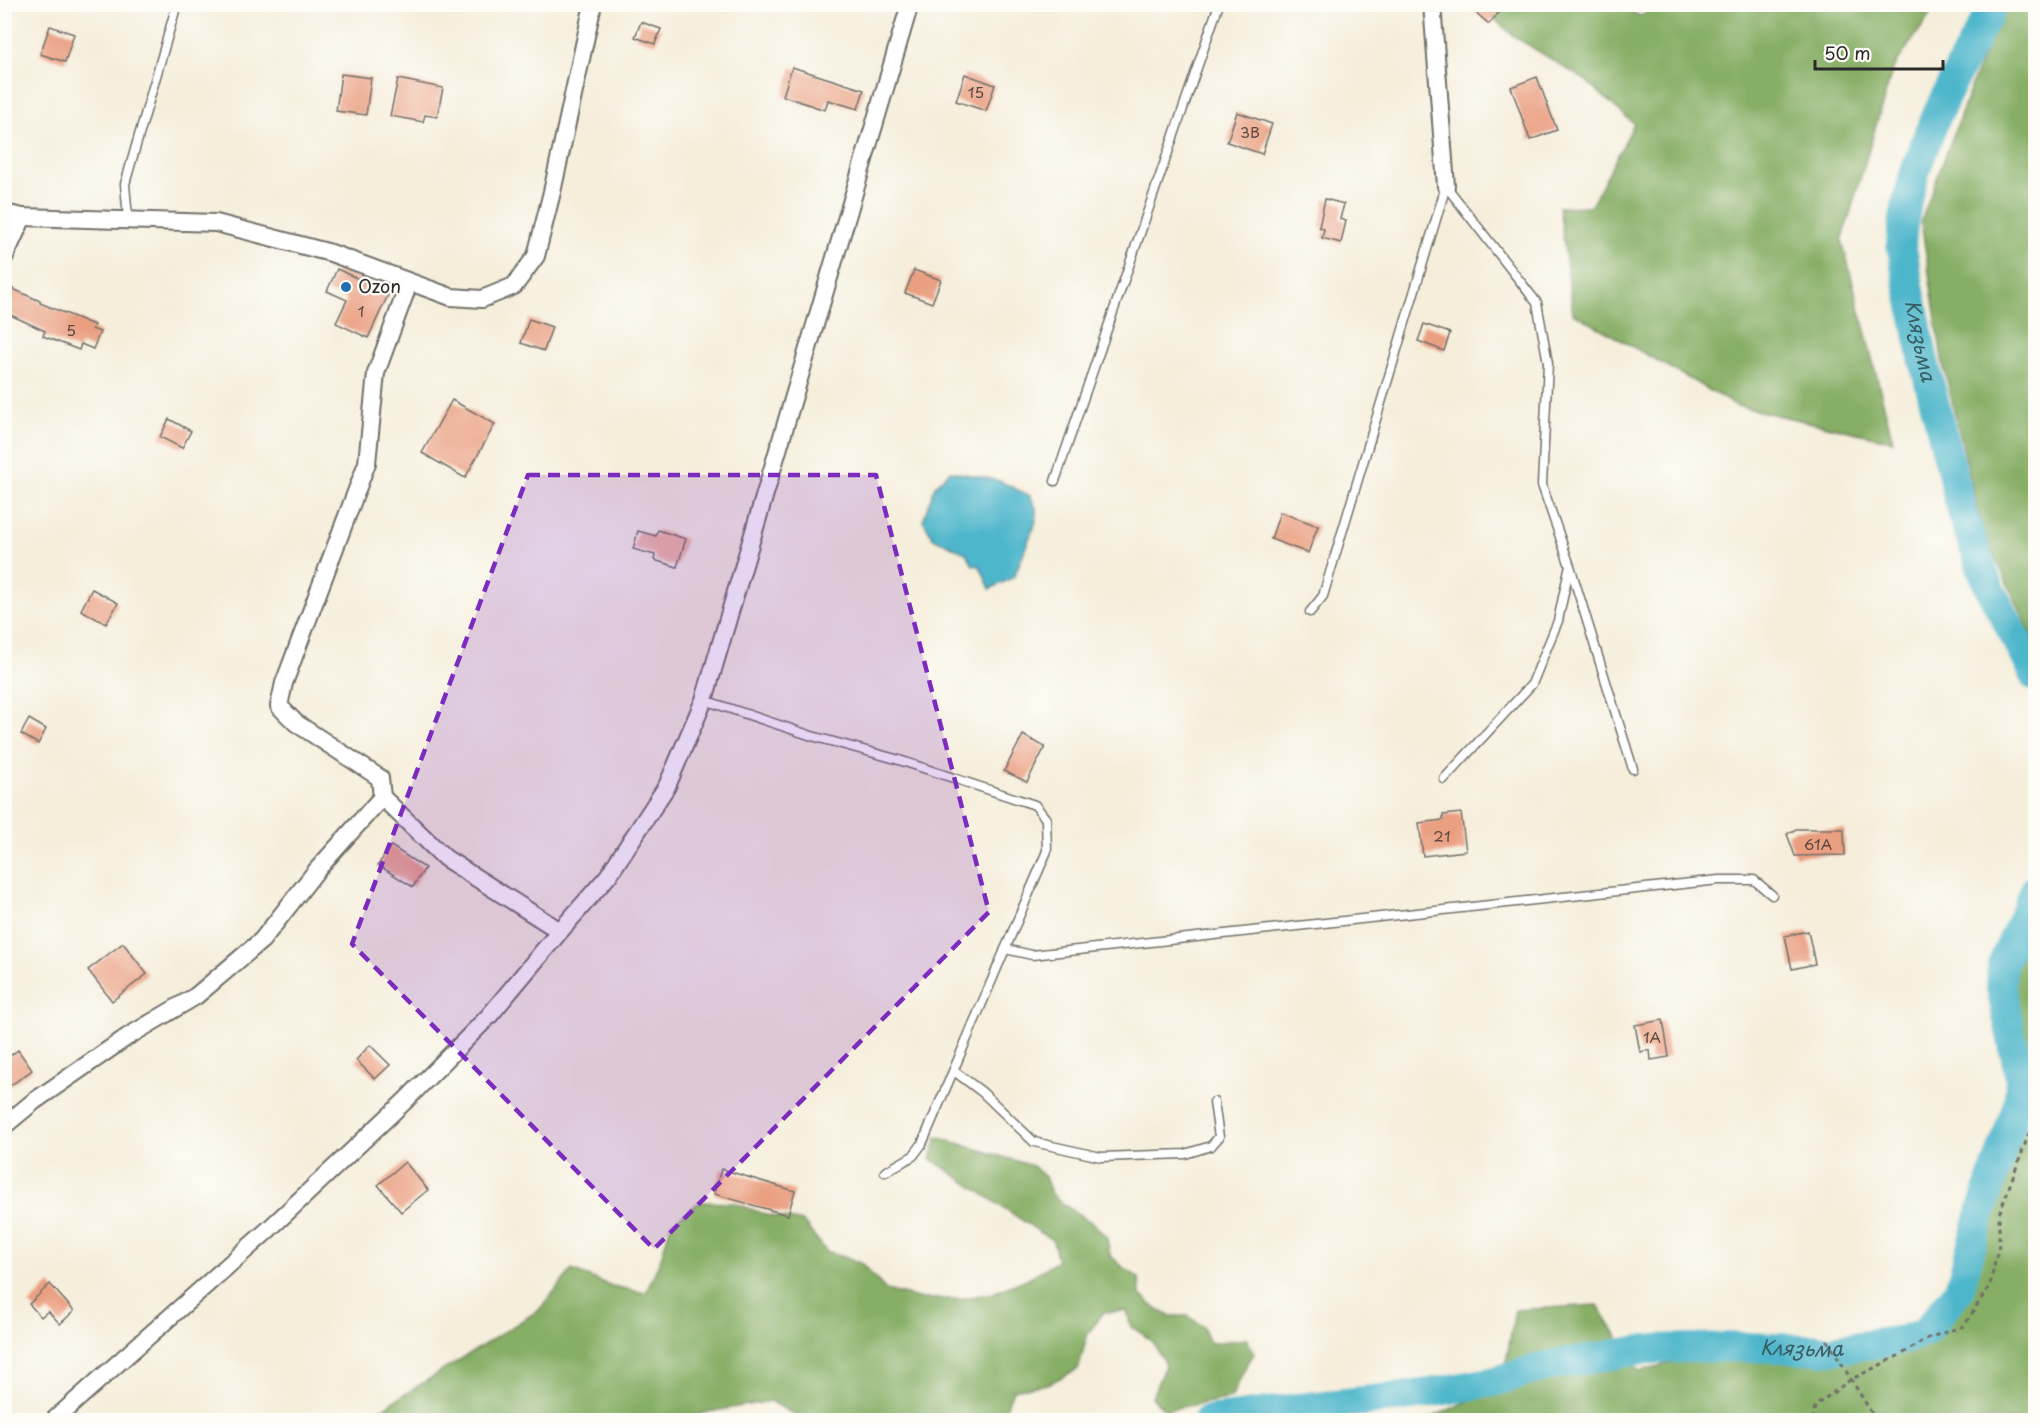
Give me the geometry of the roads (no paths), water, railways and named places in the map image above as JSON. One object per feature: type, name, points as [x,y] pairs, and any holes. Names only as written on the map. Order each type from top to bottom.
[{"type":"street","points":[[4,213],[23,217],[216,223],[331,253],[451,297],[482,299],[514,286],[536,256],[592,4]]},
{"type":"street","points":[[54,1420],[268,1230],[405,1101],[489,1016],[608,876],[667,786],[704,700],[910,4]]},
{"type":"street","points":[[1432,4],[1446,186]]},
{"type":"street","points":[[4,258],[23,217]]},
{"type":"street","points":[[409,283],[376,373],[367,463],[284,683],[279,706],[296,723],[380,778],[382,797],[445,858],[560,931]]},
{"type":"street","points":[[4,1126],[33,1102],[127,1037],[196,996],[262,940],[316,871],[382,797]]},
{"type":"lane","points":[[128,219],[125,184],[177,4]]},
{"type":"lane","points":[[1055,482],[1219,4]]},
{"type":"lane","points":[[1446,186],[1537,303],[1548,363],[1542,485],[1570,566],[1633,769]]},
{"type":"lane","points":[[1310,612],[1323,596],[1446,186]]},
{"type":"lane","points":[[1444,779],[1532,684],[1558,621],[1570,566]]},
{"type":"lane","points":[[704,700],[812,736],[896,759],[1035,805],[1046,819],[1047,851],[922,1144],[913,1156],[885,1172]]},
{"type":"lane","points":[[1005,950],[1032,955],[1719,880],[1754,880],[1772,895]]},
{"type":"lane","points":[[954,1071],[982,1092],[1034,1142],[1101,1157],[1185,1154],[1211,1146],[1219,1137],[1214,1102]]},
{"type":"water","points":[[950,471],[1000,481],[1030,496],[1036,508],[1036,521],[1014,577],[990,589],[980,566],[973,565],[966,553],[933,538],[923,520],[935,486]]},
{"type":"waterway","name":"Клязьма","points":[[1994,4],[1963,60],[1923,150],[1912,181],[1901,244],[1923,358],[1964,519],[1987,583],[2036,677]]},
{"type":"waterway","name":"Клязьма","points":[[1208,1420],[1411,1396],[1492,1382],[1547,1366],[1647,1349],[1743,1347],[1831,1350],[1903,1340],[1925,1332],[1959,1290],[1982,1209],[2019,1101],[2020,1077],[2001,988],[2002,965],[2036,888]]},
{"type":"place","name":"Ozon","points":[[346,287]]}]
